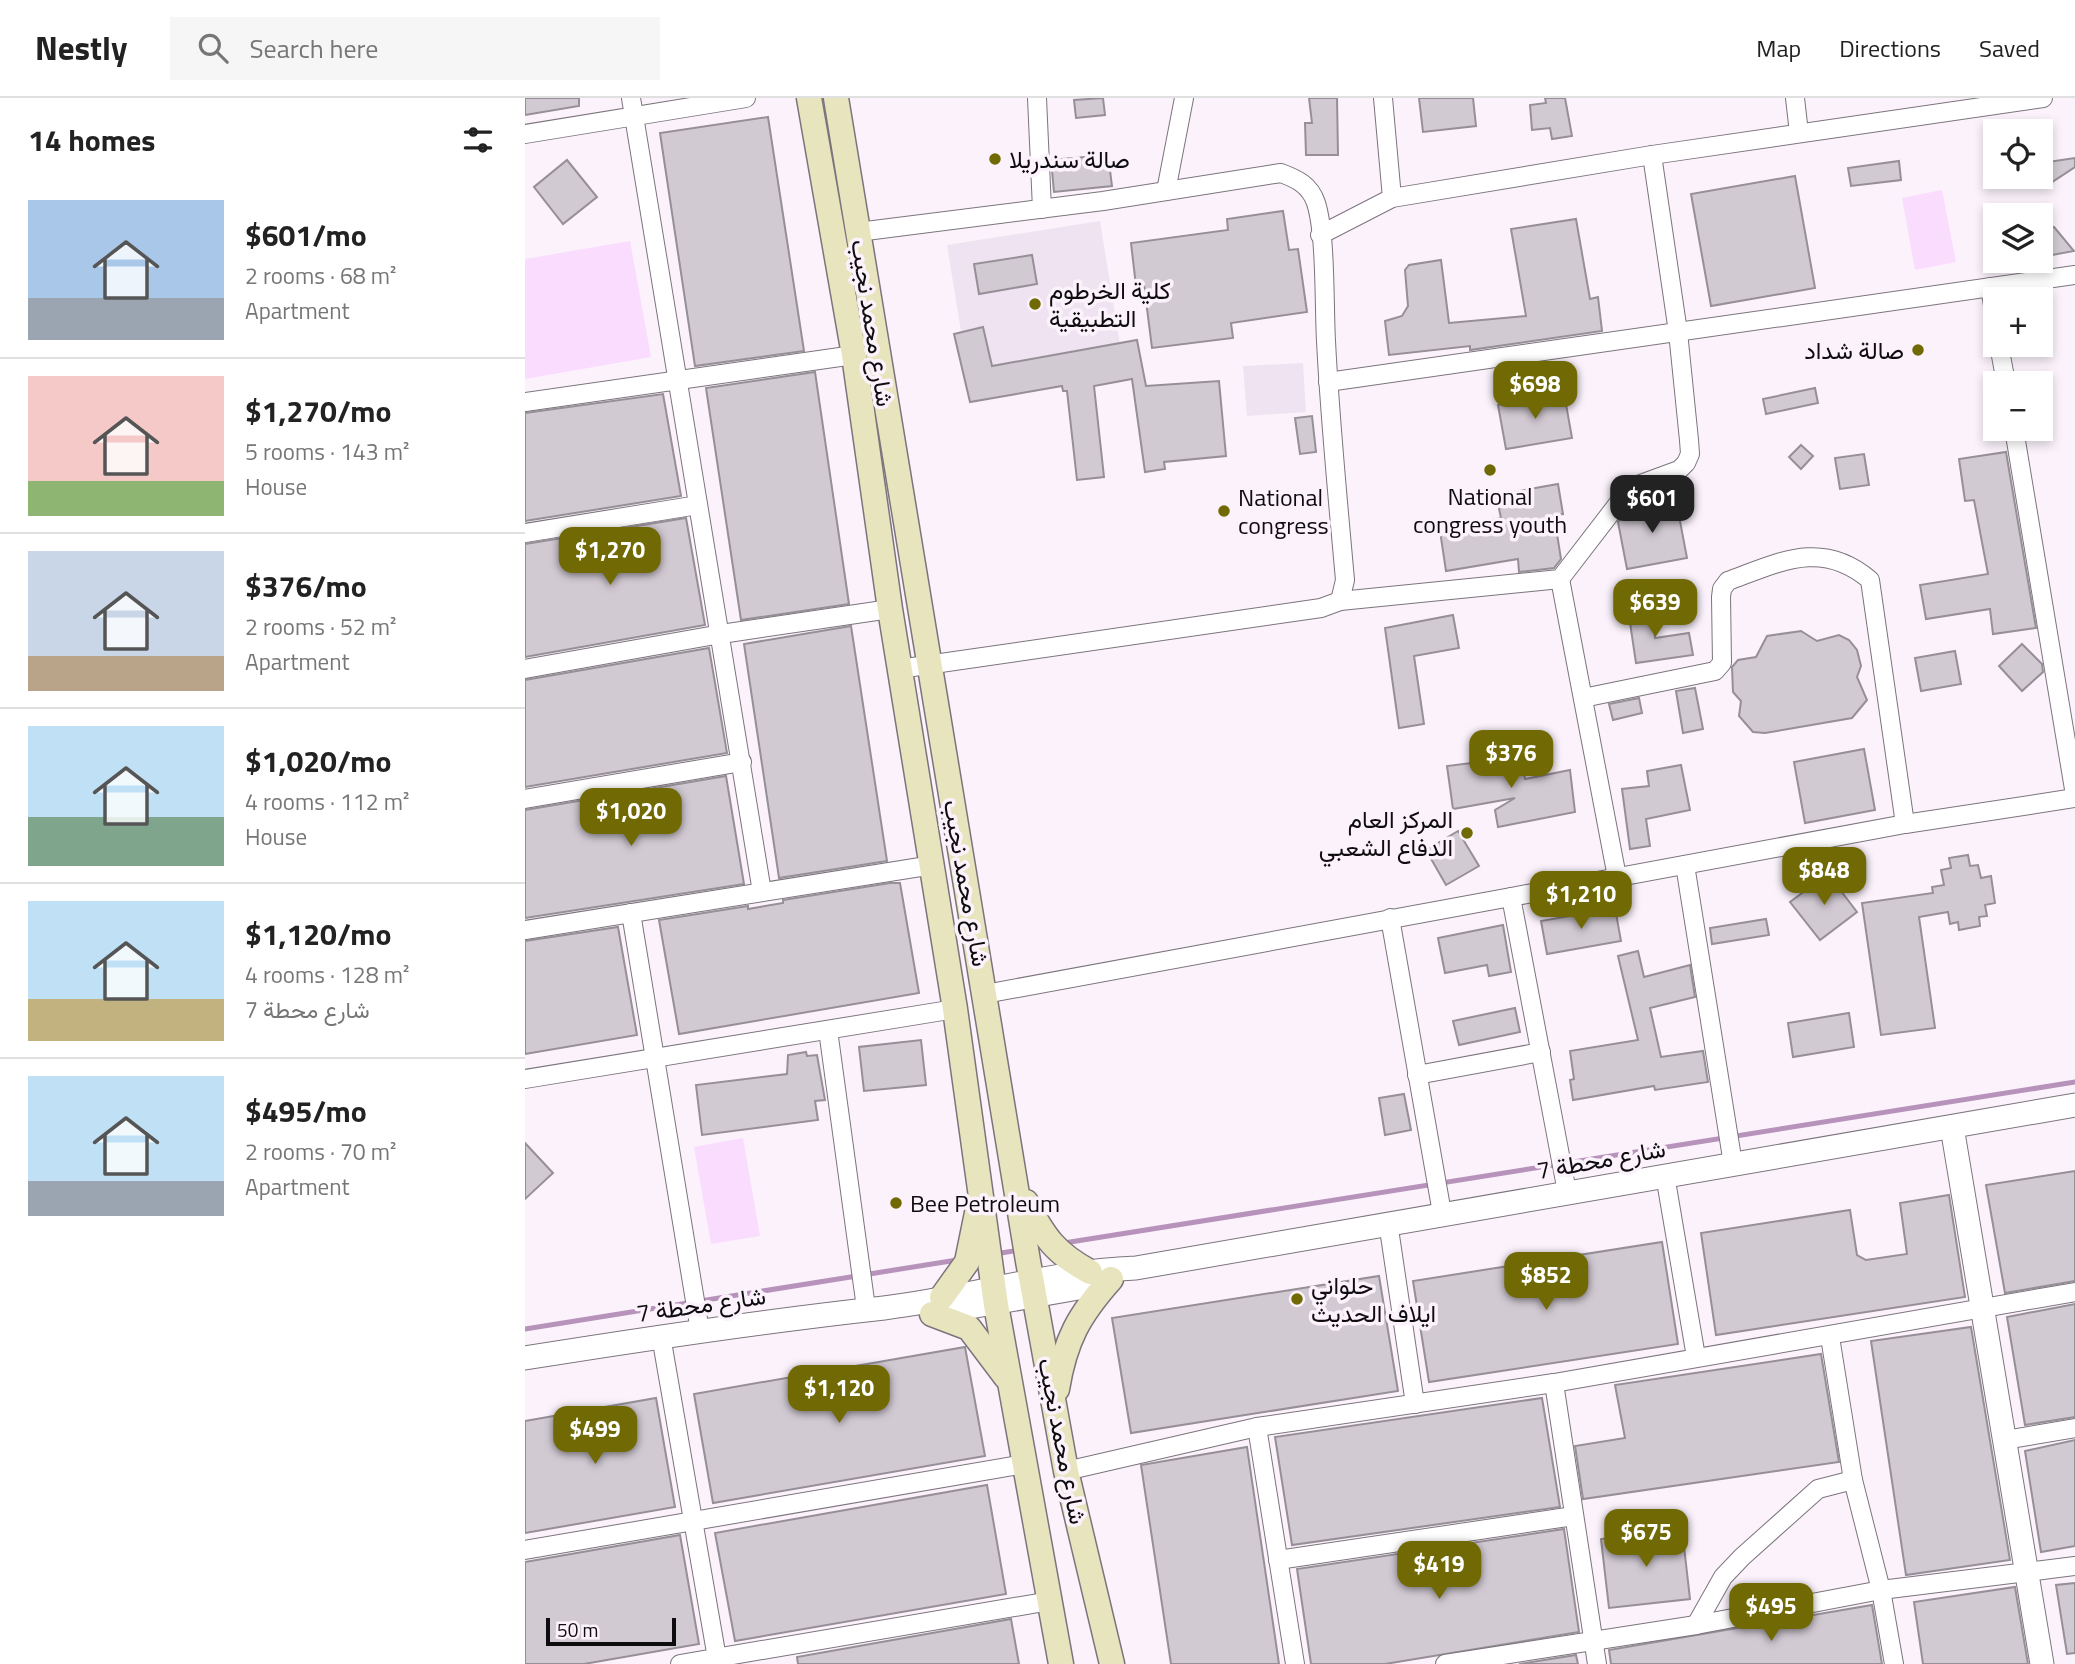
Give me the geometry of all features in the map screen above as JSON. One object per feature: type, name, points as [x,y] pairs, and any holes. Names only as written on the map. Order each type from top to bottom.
[{"type":"main road","name":"شارع محمد نجيب","points":[[809,98],[854,355],[899,669],[955,1009],[995,1297],[1061,1664]]},
{"type":"main road","name":"شارع محمد نجيب","points":[[836,98],[1014,1181],[1066,1471],[1112,1664]]},
{"type":"main road","points":[[1014,1181],[1051,1244],[1066,1259],[1101,1275],[1077,1320],[1062,1361],[1055,1404]]},
{"type":"main road","points":[[979,1185],[972,1248],[967,1262],[937,1305],[969,1328],[1012,1386]]},
{"type":"street","points":[[525,134],[632,107],[746,98]]},
{"type":"street","points":[[1037,98],[1042,209]]},
{"type":"street","points":[[1166,191],[1184,98]]},
{"type":"street","points":[[1383,98],[1392,198]]},
{"type":"street","points":[[1795,98],[1799,133]]},
{"type":"street","points":[[1320,235],[1392,198],[1652,155],[2013,100],[2043,98]]},
{"type":"street","points":[[632,107],[762,892]]},
{"type":"street","points":[[899,669],[1307,610],[1340,601],[1560,579],[1630,488],[1679,470],[1690,454],[1678,332],[1652,155]]},
{"type":"street","points":[[858,232],[1042,209],[1281,173],[1299,180],[1309,190],[1316,204],[1320,235],[1328,382],[1345,580],[1340,601]]},
{"type":"street","points":[[1990,287],[2075,275]]},
{"type":"street","points":[[1328,382],[1983,288]]},
{"type":"street","points":[[525,402],[854,355]]},
{"type":"street","points":[[985,994],[1905,824],[2075,796],[2016,441]]},
{"type":"street","points":[[525,533],[698,506]]},
{"type":"street","points":[[1583,698],[1714,671],[1722,663],[1721,597],[1728,580],[1785,560],[1820,556],[1850,563],[1870,580],[1905,824]]},
{"type":"street","points":[[1560,579],[1617,877]]},
{"type":"street","points":[[525,669],[720,634],[890,609]]},
{"type":"street","points":[[525,799],[742,762]]},
{"type":"street","points":[[525,930],[933,865]]},
{"type":"street","points":[[1685,865],[1733,1164]]},
{"type":"street","points":[[1511,897],[1567,1192]]},
{"type":"street","points":[[631,913],[701,1331]]},
{"type":"street","points":[[1390,918],[1442,1213]]},
{"type":"street","points":[[525,1079],[955,1009]]},
{"type":"street","points":[[828,1030],[876,1308]]},
{"type":"street","points":[[1417,1075],[1541,1052]]},
{"type":"street","name":"شارع محطة 7","points":[[525,1357],[876,1308],[937,1305],[995,1297],[1388,1222],[2075,1105]]},
{"type":"street","points":[[1952,1127],[2042,1664]]},
{"type":"street","points":[[1665,1175],[1696,1357]]},
{"type":"street","points":[[1388,1222],[1415,1404]]},
{"type":"street","points":[[1066,1471],[1257,1427],[1554,1383],[1696,1357],[1830,1337],[2075,1292]]},
{"type":"street","points":[[661,1336],[717,1661]]},
{"type":"street","points":[[1830,1337],[1853,1480],[1881,1590],[1894,1664]]},
{"type":"street","points":[[1554,1383],[1597,1664]]},
{"type":"street","points":[[1257,1427],[1295,1664]]},
{"type":"street","points":[[2005,1440],[2075,1428]]},
{"type":"street","points":[[525,1550],[1025,1464]]},
{"type":"street","points":[[1696,1625],[1723,1577],[1742,1557],[1818,1489],[1853,1480]]},
{"type":"street","points":[[1278,1560],[1574,1516]]},
{"type":"street","points":[[1445,1664],[1696,1625],[1881,1590],[2028,1574],[2075,1566]]},
{"type":"street","points":[[680,1664],[717,1661],[1049,1601]]},
{"type":"shaded area","points":[[1942,190],[1956,262],[1915,270],[1902,198]]},
{"type":"shaded area","name":"كلية الخرطوم التطبيقية","points":[[1100,221],[1123,363],[970,387],[947,245]]},
{"type":"shaded area","points":[[630,241],[651,357],[525,379],[525,259]]},
{"type":"shaded area","points":[[1303,363],[1306,412],[1247,416],[1243,366]]},
{"type":"shaded area","points":[[743,1138],[760,1236],[711,1244],[694,1147]]},
{"type":"building","points":[[525,98],[579,98],[579,106],[525,115]]},
{"type":"building","points":[[1103,98],[1105,115],[1076,118],[1074,100]]},
{"type":"building","points":[[1309,98],[1337,98],[1338,155],[1306,155],[1305,123],[1312,123]]},
{"type":"building","points":[[1419,98],[1473,98],[1476,126],[1423,132]]},
{"type":"building","points":[[1545,98],[1565,98],[1572,136],[1552,139],[1550,128],[1532,130],[1530,105],[1546,103]]},
{"type":"building","points":[[768,117],[804,351],[695,366],[660,133]]},
{"type":"building","points":[[1108,155],[1112,186],[1054,192],[1051,160]]},
{"type":"building","points":[[2075,158],[2075,167],[2053,181],[2053,161]]},
{"type":"building","points":[[567,160],[597,197],[563,224],[534,187]]},
{"type":"building","points":[[1899,161],[1901,180],[1851,186],[1848,168]]},
{"type":"building","points":[[1795,176],[1815,288],[1711,306],[1691,194]]},
{"type":"building","points":[[1283,211],[1289,250],[1298,249],[1307,312],[1231,323],[1233,338],[1152,348],[1144,285],[1136,286],[1131,243],[1228,230],[1227,219]]},
{"type":"building","points":[[1576,219],[1590,299],[1598,297],[1602,331],[1470,350],[1470,346],[1389,355],[1385,321],[1402,316],[1408,306],[1405,270],[1409,265],[1441,260],[1449,323],[1526,316],[1511,229]]},
{"type":"building","points":[[2054,227],[2074,251],[2053,255]]},
{"type":"building","points":[[1032,255],[1037,284],[979,294],[974,264]]},
{"type":"building","points":[[983,327],[992,366],[1137,340],[1146,386],[1219,381],[1226,456],[1164,462],[1165,469],[1145,472],[1132,379],[1094,386],[1104,477],[1077,480],[1067,391],[1063,391],[1062,386],[970,402],[954,334]]},
{"type":"building","points":[[815,372],[849,604],[741,620],[706,388]]},
{"type":"building","points":[[1815,388],[1818,403],[1766,414],[1763,399]]},
{"type":"building","points":[[1564,393],[1572,438],[1506,449],[1498,405]]},
{"type":"building","points":[[663,394],[681,496],[525,521],[525,413]]},
{"type":"building","points":[[1312,416],[1316,452],[1300,454],[1295,418]]},
{"type":"building","points":[[1801,445],[1813,456],[1801,469],[1789,457]]},
{"type":"building","points":[[2006,452],[2036,628],[1993,634],[1990,609],[1926,619],[1920,585],[1988,574],[1974,500],[1965,501],[1959,459]]},
{"type":"building","points":[[1864,454],[1869,485],[1840,489],[1835,458]]},
{"type":"building","points":[[1558,484],[1563,514],[1554,515],[1561,559],[1554,568],[1519,572],[1518,559],[1446,571],[1440,531],[1501,518],[1496,495]]},
{"type":"building","points":[[1676,500],[1687,558],[1627,569],[1618,522],[1628,509]]},
{"type":"building","points":[[686,518],[705,625],[525,657],[525,544]]},
{"type":"building","points":[[1651,606],[1655,638],[1689,633],[1693,655],[1636,663],[1628,609]]},
{"type":"building","points":[[1453,615],[1459,648],[1414,656],[1424,724],[1399,728],[1385,628]]},
{"type":"building","points":[[851,626],[887,861],[779,878],[744,644]]},
{"type":"building","points":[[1801,631],[1817,641],[1839,635],[1849,640],[1857,650],[1861,666],[1857,677],[1867,700],[1852,718],[1765,733],[1753,732],[1739,716],[1741,701],[1733,692],[1732,667],[1738,660],[1756,657],[1767,636]]},
{"type":"building","points":[[2022,644],[2042,664],[2043,672],[2022,691],[1999,666]]},
{"type":"building","points":[[709,648],[727,753],[525,787],[525,680]]},
{"type":"building","points":[[1955,651],[1961,684],[1921,691],[1915,658]]},
{"type":"building","points":[[1695,688],[1703,729],[1683,733],[1676,691]]},
{"type":"building","points":[[1639,698],[1642,713],[1613,720],[1609,704]]},
{"type":"building","points":[[1864,749],[1875,810],[1805,823],[1794,762]]},
{"type":"building","points":[[1521,757],[1525,779],[1570,770],[1575,812],[1498,827],[1495,810],[1515,798],[1453,809],[1447,766]]},
{"type":"building","points":[[1681,765],[1690,810],[1646,819],[1650,846],[1630,849],[1622,789],[1649,786],[1647,771]]},
{"type":"building","points":[[726,776],[744,884],[525,918],[525,810]]},
{"type":"building","points":[[1458,831],[1479,866],[1446,885],[1426,850]]},
{"type":"building","points":[[1968,855],[1970,866],[1978,865],[1981,878],[1991,876],[1995,903],[1985,905],[1987,916],[1979,917],[1980,926],[1959,930],[1958,922],[1950,924],[1948,912],[1919,917],[1935,1028],[1881,1035],[1862,903],[1933,893],[1932,887],[1944,885],[1941,870],[1951,868],[1949,858]]},
{"type":"building","points":[[1828,874],[1857,912],[1820,940],[1790,902]]},
{"type":"building","points":[[900,883],[919,993],[679,1034],[659,920],[748,906],[748,909],[783,903],[783,900]]},
{"type":"building","points":[[1615,908],[1621,941],[1547,954],[1541,921]]},
{"type":"building","points":[[1766,919],[1769,935],[1712,944],[1710,928]]},
{"type":"building","points":[[1503,925],[1511,972],[1489,976],[1487,965],[1445,973],[1438,938]]},
{"type":"building","points":[[618,927],[637,1035],[525,1054],[525,941]]},
{"type":"building","points":[[1638,951],[1644,977],[1690,965],[1695,997],[1650,1008],[1661,1057],[1703,1051],[1708,1082],[1655,1090],[1654,1086],[1573,1100],[1570,1080],[1574,1079],[1570,1051],[1638,1040],[1618,956]]},
{"type":"building","points":[[1515,1008],[1520,1032],[1459,1045],[1453,1021]]},
{"type":"building","points":[[1849,1013],[1854,1047],[1793,1057],[1788,1023]]},
{"type":"building","points":[[921,1040],[926,1085],[864,1091],[859,1047]]},
{"type":"building","points":[[806,1052],[807,1056],[817,1055],[825,1100],[815,1101],[818,1120],[702,1135],[696,1085],[787,1074],[788,1055]]},
{"type":"building","points":[[1404,1094],[1411,1130],[1385,1135],[1379,1098]]},
{"type":"building","points":[[525,1143],[553,1173],[525,1199]]},
{"type":"building","points":[[2075,1171],[2075,1281],[2005,1293],[1986,1185]]},
{"type":"building","points":[[1949,1195],[1965,1297],[1716,1335],[1701,1233],[1850,1210],[1857,1255],[1866,1260],[1907,1254],[1900,1203]]},
{"type":"building","points":[[1662,1242],[1678,1344],[1429,1382],[1413,1281]]},
{"type":"building","points":[[1379,1276],[1398,1391],[1131,1433],[1112,1318]]},
{"type":"building","points":[[2075,1304],[2075,1417],[2025,1425],[2007,1317]]},
{"type":"building","points":[[1971,1327],[2010,1560],[1906,1575],[1871,1341]]},
{"type":"building","points":[[965,1347],[985,1456],[713,1503],[694,1394]]},
{"type":"building","points":[[1821,1354],[1839,1462],[1583,1499],[1575,1446],[1625,1438],[1615,1385]]},
{"type":"building","points":[[656,1398],[675,1507],[525,1533],[525,1421]]},
{"type":"building","points":[[1542,1398],[1560,1507],[1292,1545],[1275,1437]]},
{"type":"building","points":[[2075,1440],[2075,1546],[2041,1552],[2025,1451]]},
{"type":"building","points":[[1247,1447],[1279,1664],[1171,1664],[1141,1465]]},
{"type":"building","points":[[987,1485],[1006,1594],[735,1641],[715,1533]]},
{"type":"building","points":[[1564,1529],[1579,1632],[1385,1664],[1311,1664],[1297,1569]]},
{"type":"building","points":[[1682,1529],[1690,1599],[1609,1608],[1601,1539]]},
{"type":"building","points":[[680,1535],[699,1644],[584,1664],[525,1664],[525,1562]]},
{"type":"building","points":[[2075,1583],[2075,1653],[2067,1654],[2056,1585]]},
{"type":"building","points":[[2015,1587],[2028,1664],[1923,1664],[1914,1602]]},
{"type":"building","points":[[1872,1605],[1882,1664],[1611,1664],[1609,1650]]},
{"type":"building","points":[[1011,1619],[1019,1664],[798,1664],[797,1657]]},
{"type":"building","points":[[1576,1655],[1578,1664],[1519,1664]]},
{"type":"waterway","points":[[1064,1243],[2075,1082]]},
{"type":"waterway","points":[[995,1254],[1020,1250]]},
{"type":"waterway","points":[[525,1329],[957,1260]]},
{"type":"place","name":"صالة سندريلا","points":[[995,159]]},
{"type":"place","name":"كلية الخرطوم التطبيقية","points":[[1035,304]]},
{"type":"place","name":"صالة شداد","points":[[1918,350]]},
{"type":"place","name":"National congress youth","points":[[1490,470]]},
{"type":"place","name":"National congress","points":[[1224,511]]},
{"type":"place","name":"المركز العام الدفاع الشعبي","points":[[1467,833]]},
{"type":"place","name":"Bee Petroleum","points":[[896,1203]]},
{"type":"place","name":"حلواني ايلاف الحديث","points":[[1297,1299]]}]
